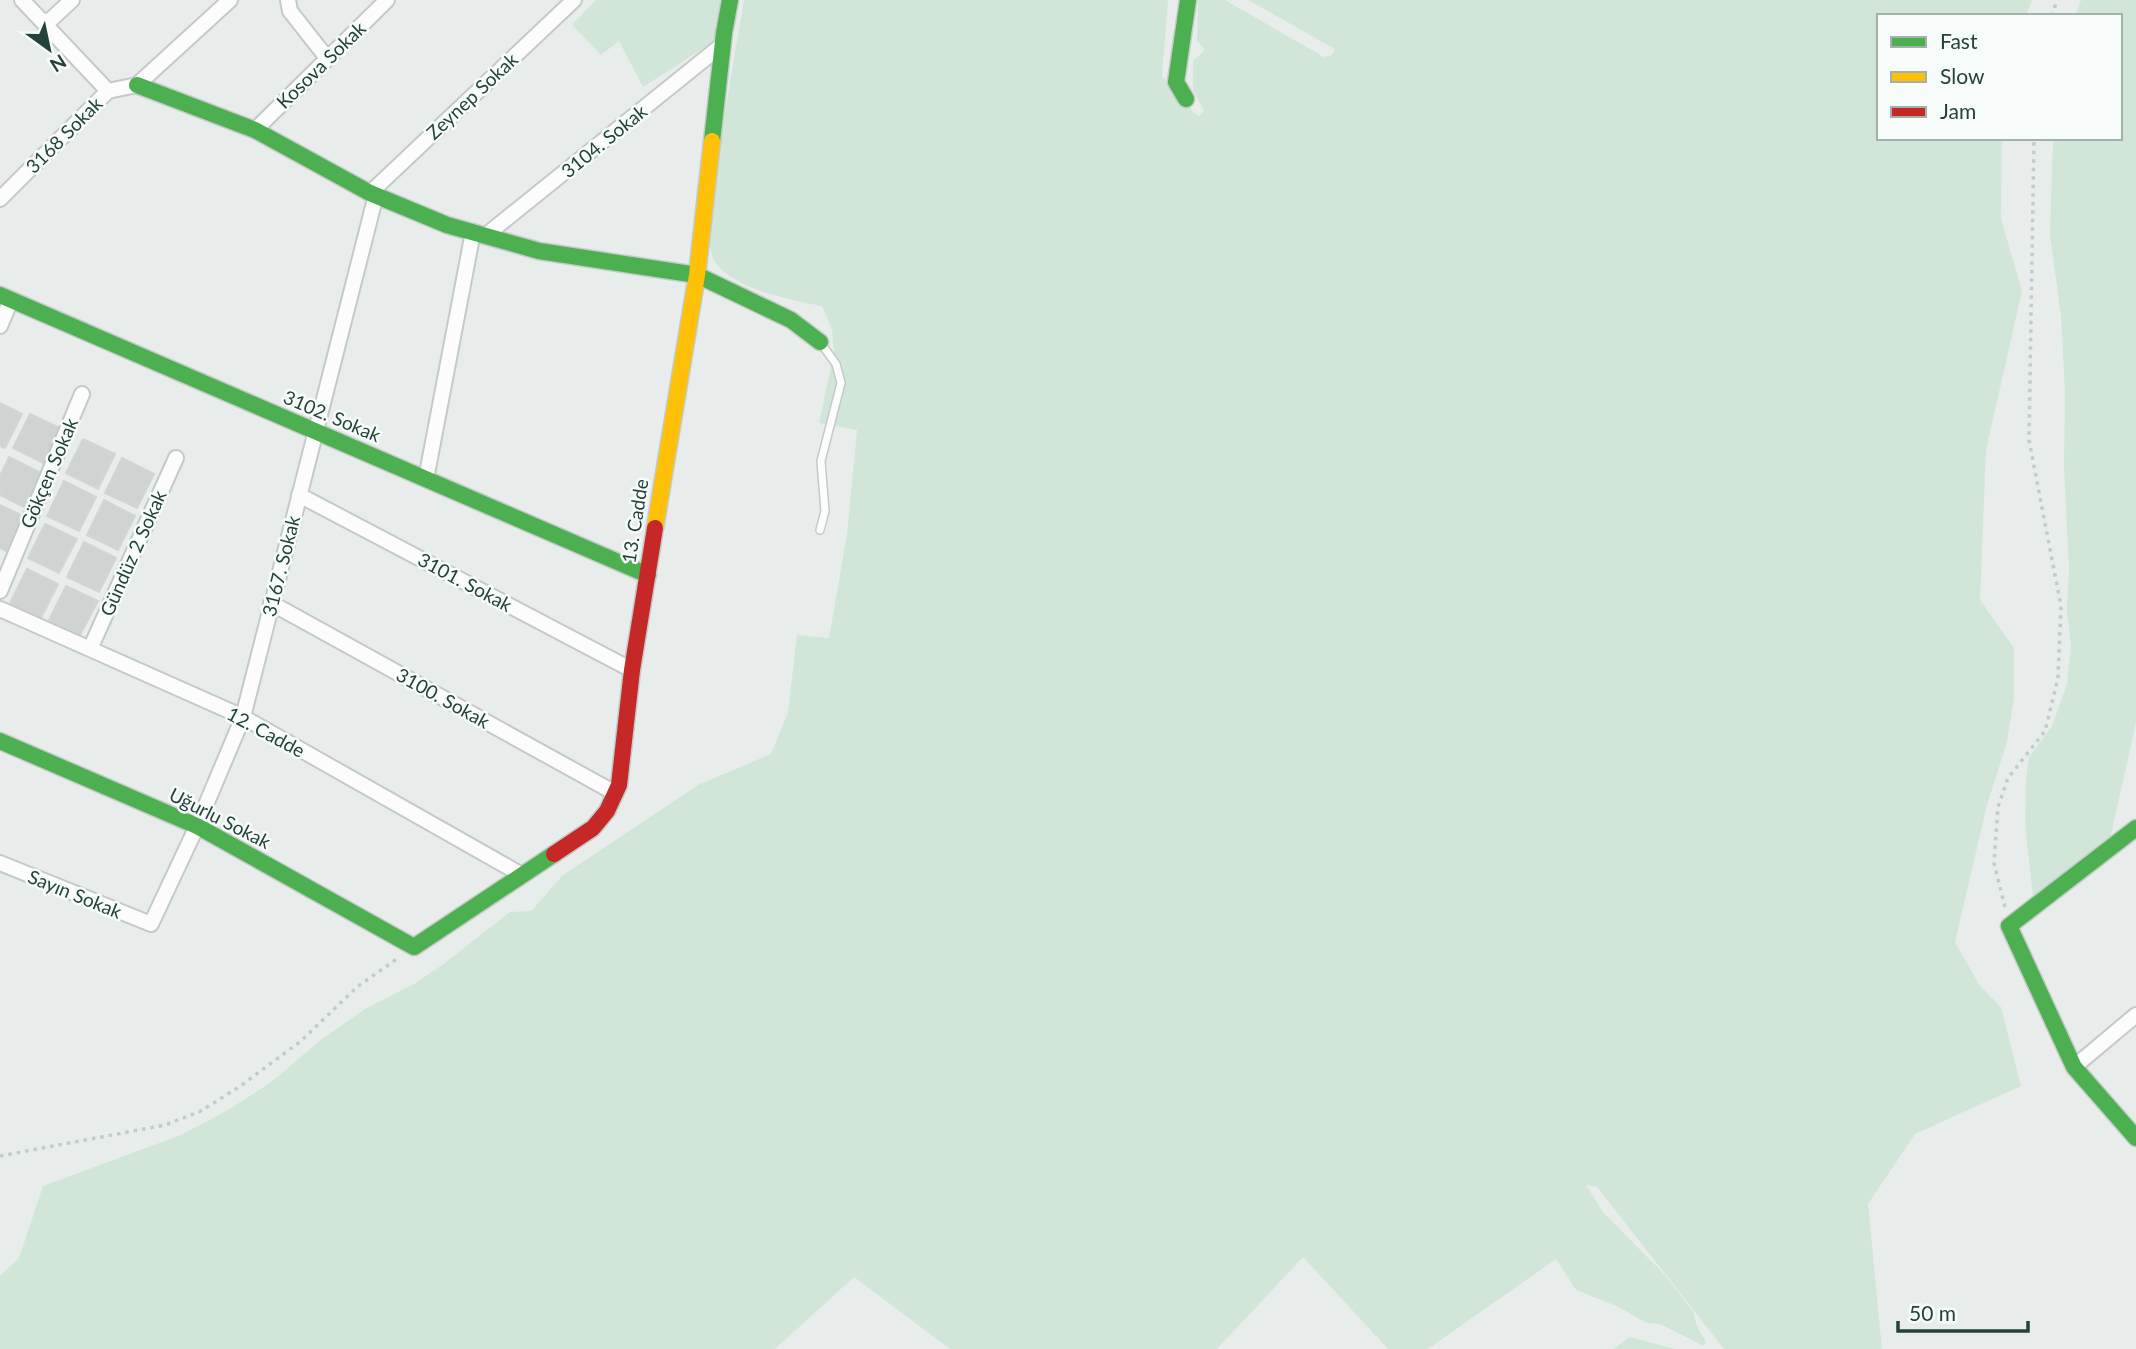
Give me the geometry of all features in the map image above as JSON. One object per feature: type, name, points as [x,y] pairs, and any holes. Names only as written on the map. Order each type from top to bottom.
[{"type":"street","points":[[22,0],[108,91]]},
{"type":"street","points":[[46,25],[72,0]]},
{"type":"street","points":[[230,0],[137,85],[255,130],[373,194],[447,225],[539,251],[697,275],[791,320],[820,342]]},
{"type":"street","points":[[288,0],[290,11],[327,58]]},
{"type":"street","name":"Kosova Sokak","points":[[255,130],[387,0]]},
{"type":"street","name":"Zeynep Sokak","points":[[373,194],[574,0]]},
{"type":"street","name":"13. Cadde","points":[[414,947],[593,828],[607,811],[619,785],[632,670],[697,275],[722,46],[730,0]]},
{"type":"street","points":[[1186,99],[1176,82],[1188,0]]},
{"type":"street","name":"3104. Sokak","points":[[479,234],[722,46]]},
{"type":"street","name":"3168 Sokak","points":[[0,199],[108,91],[137,85]]},
{"type":"street","name":"3167. Sokak","points":[[151,924],[197,826],[243,717],[373,194]]},
{"type":"street","points":[[426,479],[479,234]]},
{"type":"street","points":[[0,326],[5,298]]},
{"type":"street","name":"3102. Sokak","points":[[5,298],[648,575]]},
{"type":"street","name":"Gökçen Sokak","points":[[0,591],[82,394]]},
{"type":"street","name":"Gündüz 2 Sokak","points":[[90,649],[176,458]]},
{"type":"street","name":"3101. Sokak","points":[[299,495],[632,670]]},
{"type":"street","name":"3100. Sokak","points":[[271,603],[615,793]]},
{"type":"street","name":"12. Cadde","points":[[0,609],[243,717],[522,875]]},
{"type":"street","name":"Uğurlu Sokak","points":[[0,741],[197,826],[414,947]]},
{"type":"street","points":[[2136,828],[2009,926],[2074,1067],[2136,1138]]},
{"type":"street","name":"Sayın Sokak","points":[[0,863],[151,924]]},
{"type":"street","points":[[2074,1067],[2136,1015]]},
{"type":"lane","points":[[820,342],[836,364],[841,383],[821,461],[825,511],[820,530]]},
{"type":"path","points":[[2009,926],[1994,863],[1998,807],[2008,778],[2045,731],[2058,678],[2061,606],[2029,440],[2034,140]]},
{"type":"path","points":[[0,1156],[165,1125],[199,1112],[239,1087],[301,1041],[358,987],[414,947]]},
{"type":"green space","points":[[596,0],[728,0],[721,37],[643,87],[619,41],[601,55],[572,25]]},
{"type":"green space","points":[[744,0],[1168,0],[1162,76],[1199,116],[1204,111],[1193,90],[1193,61],[1205,50],[1197,41],[1198,0],[1225,0],[1324,57],[1332,55],[1335,49],[1248,0],[2032,0],[2027,14],[1877,14],[1877,140],[2002,140],[2001,219],[2022,291],[1986,450],[1980,600],[2014,648],[2014,697],[2007,742],[1987,805],[1955,942],[1980,986],[2001,1007],[2021,1086],[1915,1134],[1868,1204],[1882,1349],[1724,1349],[1597,1187],[1586,1185],[1603,1212],[1663,1273],[1693,1311],[1705,1345],[1660,1324],[1646,1323],[1619,1307],[1576,1290],[1556,1259],[1428,1349],[1388,1349],[1303,1257],[1217,1349],[950,1349],[854,1277],[775,1349],[0,1349],[0,1276],[19,1258],[43,1186],[181,1135],[228,1110],[270,1083],[322,1039],[365,1009],[414,984],[442,965],[510,912],[531,911],[563,875],[698,785],[771,754],[788,712],[797,635],[829,638],[847,534],[857,430],[819,423],[834,353],[832,329],[822,306],[777,296],[746,285],[721,268],[713,258],[710,232]]},
{"type":"green space","points":[[2081,0],[2136,0],[2136,723],[2110,839],[2033,898],[2025,823],[2029,757],[2052,726],[2067,684],[2071,644],[2067,611],[2069,569],[2064,465],[2065,394],[2061,317],[2050,234],[2053,140],[2122,140],[2122,14],[2076,14]]},
{"type":"green space","points":[[1630,1337],[1675,1349],[1613,1349]]},
{"type":"building","points":[[0,403],[22,414],[5,448],[0,446]]},
{"type":"building","points":[[30,414],[62,429],[45,464],[13,448]]},
{"type":"building","points":[[83,439],[115,454],[98,489],[66,473]]},
{"type":"building","points":[[9,457],[41,473],[24,507],[0,495],[0,476]]},
{"type":"building","points":[[122,458],[154,474],[137,508],[105,493]]},
{"type":"building","points":[[64,481],[96,497],[79,531],[47,516]]},
{"type":"building","points":[[104,500],[135,516],[118,550],[87,535]]},
{"type":"building","points":[[0,505],[23,516],[6,551],[0,548]]},
{"type":"building","points":[[45,524],[77,539],[59,573],[28,558]]},
{"type":"building","points":[[84,542],[116,558],[99,592],[67,577]]},
{"type":"building","points":[[27,569],[58,584],[41,618],[10,603]]},
{"type":"building","points":[[66,586],[98,601],[80,635],[49,620]]},
{"type":"traffic: fast","points":[[712,141],[730,0]]},
{"type":"traffic: fast","points":[[1186,99],[1176,82],[1188,0]]},
{"type":"traffic: fast","points":[[137,85],[255,130],[370,193],[447,225],[539,251],[697,275],[791,320],[820,342]]},
{"type":"traffic: fast","points":[[0,295],[648,575]]},
{"type":"traffic: fast","points":[[0,741],[197,826],[414,947],[554,854]]},
{"type":"traffic: fast","points":[[2136,828],[2009,926],[2074,1067],[2136,1138]]},
{"type":"traffic: slow","points":[[655,528],[697,275],[712,141]]},
{"type":"traffic: jam","points":[[554,854],[593,828],[607,811],[619,785],[632,670],[655,528]]}]
